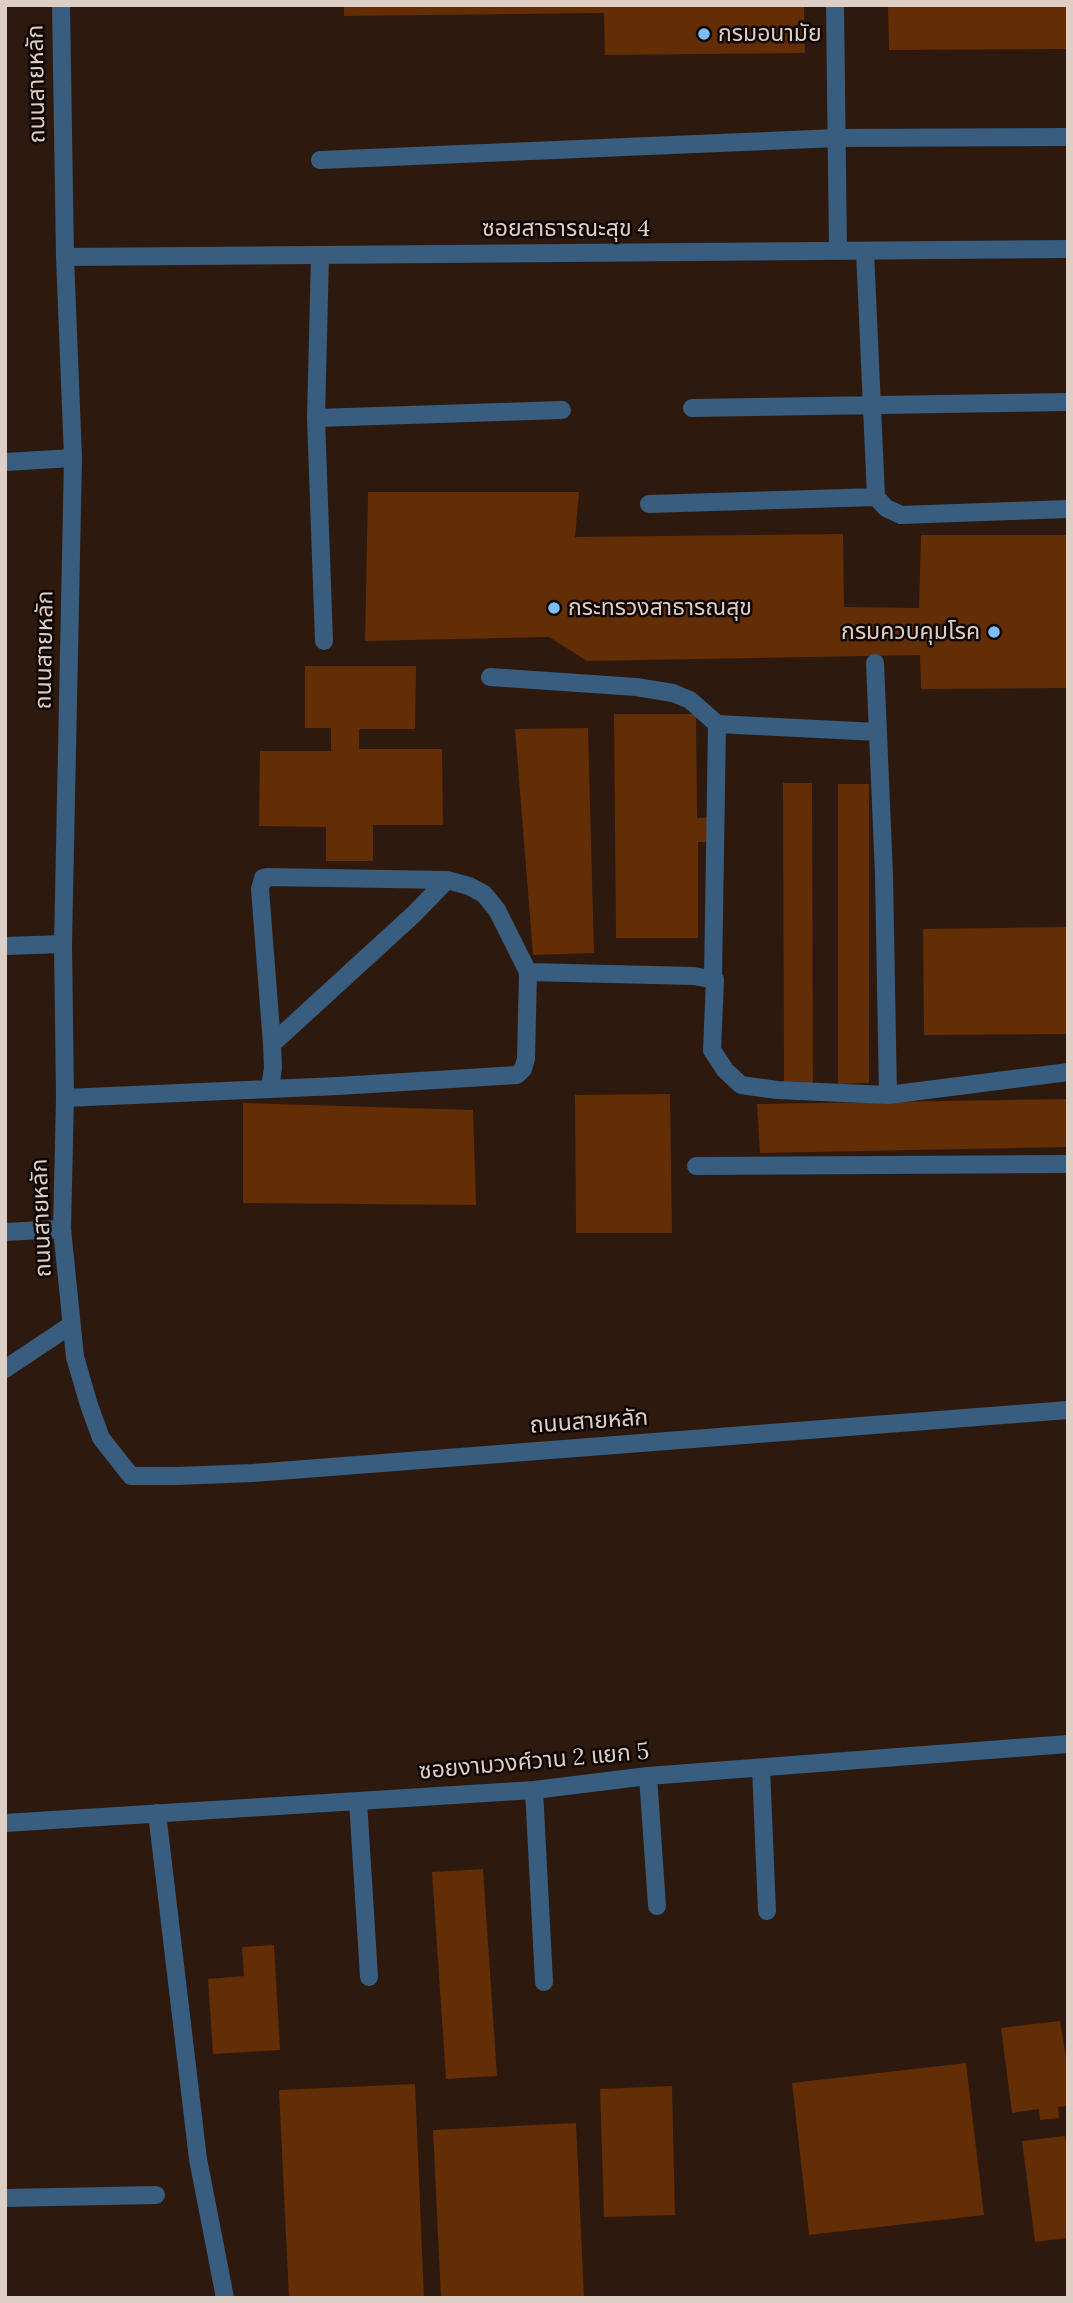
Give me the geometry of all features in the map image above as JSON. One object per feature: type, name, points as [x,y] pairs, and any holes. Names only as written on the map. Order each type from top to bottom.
[{"type":"street","name":"ถนนสายหลัก","points":[[61,5],[65,257],[74,458],[63,944],[65,1098],[62,1229],[75,1357],[101,1438],[131,1476],[253,1473],[1068,1410]]},
{"type":"street","points":[[835,5],[838,251]]},
{"type":"street","points":[[320,160],[837,138],[1068,137]]},
{"type":"street","name":"ซอยสาธารณะสุข 4","points":[[65,257],[1068,249]]},
{"type":"street","points":[[865,251],[876,497],[886,508],[901,516],[1068,509]]},
{"type":"street","points":[[320,255],[316,418],[324,641]]},
{"type":"street","points":[[692,408],[1068,402]]},
{"type":"street","points":[[316,418],[562,410]]},
{"type":"street","points":[[5,462],[74,458]]},
{"type":"street","points":[[649,504],[876,497]]},
{"type":"street","points":[[875,663],[884,874],[888,1095]]},
{"type":"street","points":[[490,677],[636,687],[673,693],[690,700],[716,724],[878,732]]},
{"type":"street","points":[[716,724],[715,980],[712,1049],[725,1070],[741,1085],[777,1090],[888,1095],[1068,1072]]},
{"type":"street","points":[[65,1098],[270,1088],[517,1075],[523,1069],[526,1059],[528,972],[498,910],[484,894],[469,886],[447,880],[267,877],[261,881],[272,1044],[270,1088]]},
{"type":"street","points":[[272,1044],[414,914],[447,880]]},
{"type":"street","points":[[5,946],[63,944]]},
{"type":"street","points":[[528,972],[694,976],[715,980]]},
{"type":"street","points":[[696,1166],[1068,1164]]},
{"type":"street","points":[[5,1233],[62,1229]]},
{"type":"street","points":[[5,1368],[71,1325]]},
{"type":"street","name":"ซอยงามวงศ์วาน 2 แยก 5","points":[[5,1823],[534,1790],[648,1776],[1068,1744]]},
{"type":"street","points":[[761,1768],[767,1911]]},
{"type":"street","points":[[648,1776],[657,1906]]},
{"type":"street","points":[[534,1790],[544,1982]]},
{"type":"street","points":[[358,1801],[369,1977]]},
{"type":"street","points":[[157,1813],[198,2159],[225,2298]]},
{"type":"street","points":[[5,2197],[156,2195]]},
{"type":"building","name":"กรมอนามัย","points":[[344,5],[804,5],[805,53],[605,55],[604,13],[344,16]]},
{"type":"building","name":"กรมอนามัย","points":[[888,5],[1068,5],[1068,49],[889,50]]},
{"type":"building","points":[[368,492],[579,492],[575,537],[843,534],[844,607],[919,608],[921,535],[1068,535],[1068,688],[921,689],[920,655],[587,661],[549,637],[365,641]]},
{"type":"building","points":[[305,666],[416,666],[415,729],[359,729],[359,749],[442,749],[443,825],[373,825],[373,861],[326,861],[326,827],[259,826],[260,751],[331,751],[331,728],[305,728]]},
{"type":"building","points":[[614,714],[696,714],[697,818],[712,817],[712,842],[698,842],[698,938],[616,938]]},
{"type":"building","points":[[588,728],[594,953],[533,955],[515,729]]},
{"type":"building","points":[[783,783],[812,783],[813,1085],[784,1085]]},
{"type":"building","points":[[838,784],[869,784],[869,1083],[838,1084]]},
{"type":"building","points":[[1068,927],[1068,1034],[924,1035],[923,929]]},
{"type":"building","points":[[670,1094],[672,1233],[576,1233],[575,1095]]},
{"type":"building","points":[[1068,1099],[1068,1147],[760,1153],[757,1104]]},
{"type":"building","points":[[243,1103],[473,1110],[476,1205],[243,1203]]},
{"type":"building","points":[[483,1869],[497,2076],[446,2079],[432,1872]]},
{"type":"building","points":[[274,1945],[280,2050],[213,2054],[208,1979],[244,1976],[242,1947]]},
{"type":"building","points":[[1060,2021],[1068,2057],[1068,2106],[1058,2107],[1059,2118],[1040,2120],[1039,2109],[1012,2113],[1001,2028]]},
{"type":"building","points":[[966,2063],[984,2215],[809,2235],[792,2083]]},
{"type":"building","points":[[415,2084],[424,2298],[289,2298],[279,2090]]},
{"type":"building","points":[[672,2086],[675,2215],[604,2217],[600,2089]]},
{"type":"building","points":[[576,2123],[584,2298],[441,2298],[433,2130]]},
{"type":"building","points":[[1065,2136],[1068,2155],[1068,2238],[1035,2242],[1022,2141]]},
{"type":"place","name":"กรมอนามัย","points":[[704,34]]},
{"type":"place","name":"กระทรวงสาธารณสุข","points":[[554,608]]},
{"type":"place","name":"กรมควบคุมโรค","points":[[994,632]]}]
